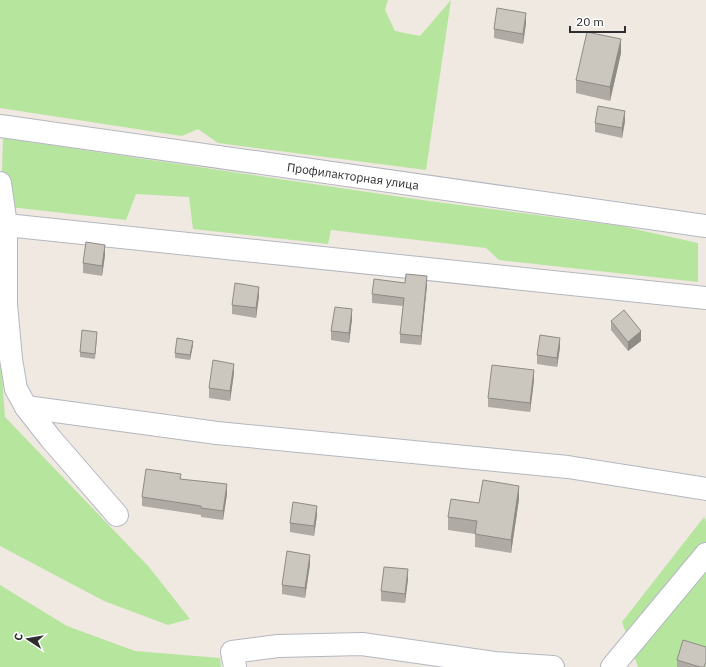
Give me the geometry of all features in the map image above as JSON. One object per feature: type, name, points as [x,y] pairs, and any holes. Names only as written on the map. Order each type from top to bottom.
[{"type":"street","name":"Профилакторная улица","points":[[0,126],[706,226]]},
{"type":"street","points":[[0,183],[6,225],[6,304],[11,359],[16,389],[26,407],[51,439],[117,514]]},
{"type":"street","points":[[6,225],[706,298]]},
{"type":"street","points":[[26,407],[217,433],[568,467],[706,489]]},
{"type":"street","points":[[612,667],[706,554]]},
{"type":"street","points":[[235,667],[232,652],[278,646],[362,644],[494,663],[553,667]]},
{"type":"green space","points":[[0,0],[388,0],[385,10],[395,31],[420,36],[451,0],[426,170],[218,143],[198,129],[182,136],[0,108]]},
{"type":"green space","points":[[3,138],[422,200],[621,226],[698,243],[698,282],[499,260],[486,248],[331,230],[328,244],[193,229],[189,197],[136,194],[126,220],[1,206]]},
{"type":"green space","points":[[0,346],[5,417],[149,567],[190,619],[168,625],[104,601],[0,546]]},
{"type":"green space","points":[[704,517],[706,521],[706,667],[638,667],[622,622]]},
{"type":"green space","points":[[0,585],[67,626],[135,651],[220,658],[221,667],[0,667]]},
{"type":"building","points":[[497,8],[526,13],[523,34],[494,29]]},
{"type":"building","points":[[587,32],[621,39],[610,87],[576,80]]},
{"type":"building","points":[[598,106],[625,111],[622,128],[595,123]]},
{"type":"building","points":[[86,242],[105,245],[102,266],[83,263]]},
{"type":"building","points":[[406,274],[427,276],[421,336],[400,334],[404,298],[372,294],[374,279],[405,283]]},
{"type":"building","points":[[235,283],[259,287],[256,308],[232,305]]},
{"type":"building","points":[[335,307],[352,309],[349,333],[331,331]]},
{"type":"building","points":[[624,310],[641,331],[628,342],[611,321]]},
{"type":"building","points":[[82,330],[97,332],[95,354],[80,352]]},
{"type":"building","points":[[540,335],[560,338],[557,358],[537,355]]},
{"type":"building","points":[[177,338],[193,341],[190,355],[175,353]]},
{"type":"building","points":[[213,360],[234,364],[230,391],[209,388]]},
{"type":"building","points":[[492,365],[534,370],[530,403],[488,398]]},
{"type":"building","points":[[146,469],[181,474],[180,479],[227,484],[223,511],[142,497]]},
{"type":"building","points":[[483,480],[519,486],[511,540],[475,534],[477,521],[448,517],[451,499],[479,503]]},
{"type":"building","points":[[293,502],[317,506],[314,526],[290,523]]},
{"type":"building","points":[[287,551],[310,555],[305,588],[282,585]]},
{"type":"building","points":[[384,567],[408,569],[405,594],[381,591]]},
{"type":"building","points":[[683,640],[706,647],[706,662],[704,667],[677,660]]}]
